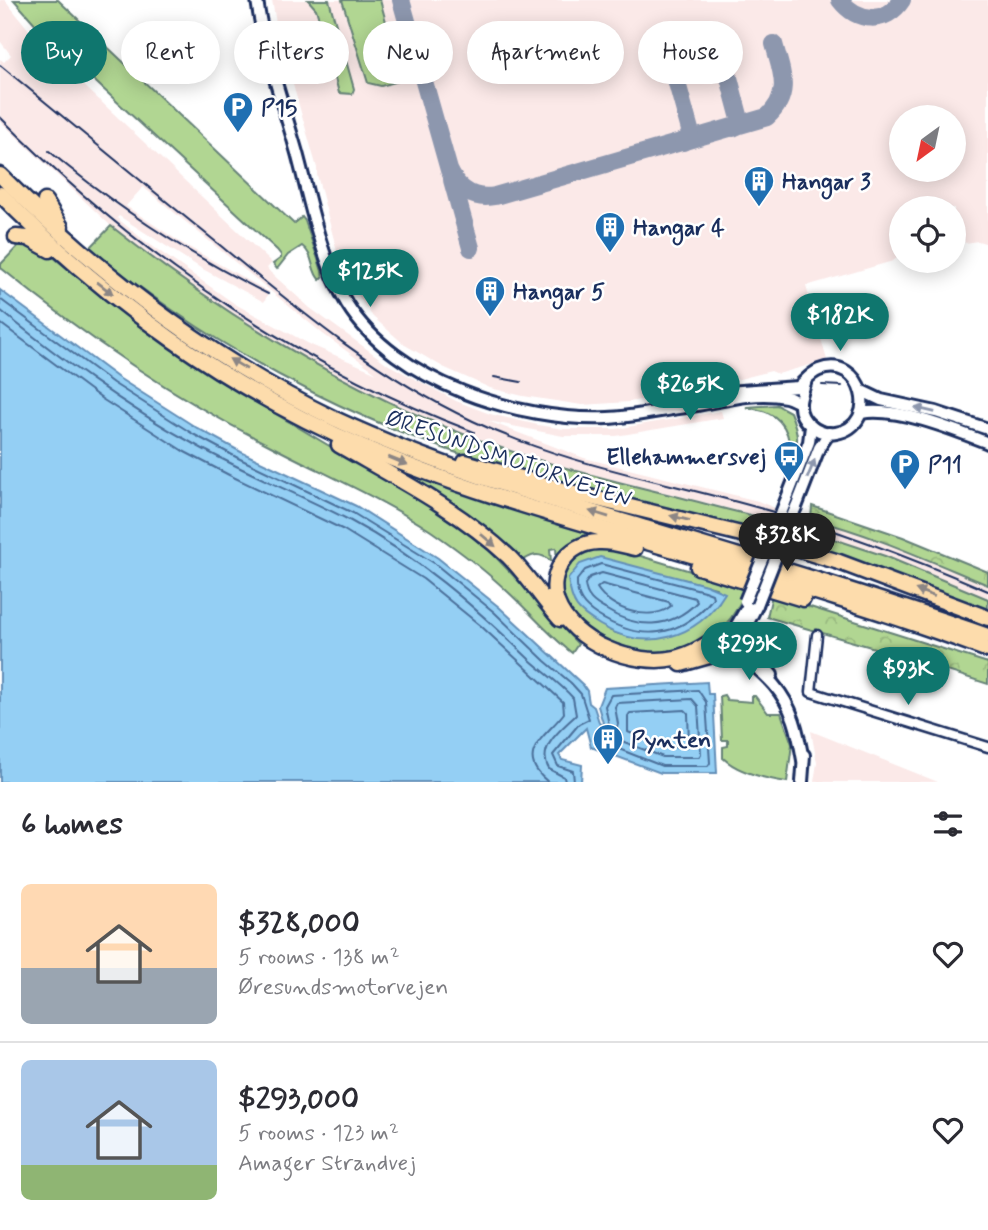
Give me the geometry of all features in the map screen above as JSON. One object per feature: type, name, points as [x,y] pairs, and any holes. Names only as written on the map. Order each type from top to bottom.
[{"type":"highway","name":"ØRESUNDSMOTORVEJEN","points":[[0,175],[79,249],[138,297],[181,327],[222,355],[297,398],[386,442],[481,478],[889,602],[988,636]]},
{"type":"highway","name":"ØRESUNDSMOTORVEJEN","points":[[0,194],[77,265],[152,324],[248,389],[365,448],[463,485],[814,592],[988,653]]},
{"type":"highway","points":[[45,201],[63,229],[79,244],[79,249]]},
{"type":"highway","points":[[16,237],[28,238],[42,244],[61,259],[77,265]]},
{"type":"highway","points":[[248,389],[432,498],[469,524],[509,557],[571,631],[597,651],[631,663],[669,665],[709,656],[731,637]]},
{"type":"highway","points":[[297,398],[447,457],[581,495],[776,541],[988,618]]},
{"type":"highway","points":[[731,637],[670,659],[642,659],[615,652],[592,640],[566,617],[555,594],[557,570],[579,546],[599,541],[614,543],[988,653]]},
{"type":"street","points":[[257,0],[274,74],[331,271],[347,305],[371,334],[403,360],[458,389],[493,403],[560,416],[608,418],[730,398],[760,396],[786,397],[800,403]]},
{"type":"street","points":[[670,408],[723,392],[798,387],[820,370],[835,368],[854,377],[862,391],[861,413]]},
{"type":"street","points":[[806,380],[800,403],[803,415],[811,426],[829,433],[848,428],[861,413],[875,410],[941,426],[988,443]]},
{"type":"street","points":[[862,391],[881,400],[936,412],[988,429]]},
{"type":"street","points":[[751,603],[790,505],[809,442],[811,426]]},
{"type":"street","points":[[790,505],[829,433]]},
{"type":"street","points":[[776,541],[759,570],[751,603],[753,617],[731,637],[774,685],[789,708],[803,760],[802,782]]},
{"type":"street","points":[[817,635],[811,692],[988,747]]},
{"type":"shaded area","points":[[0,0],[5,0],[22,21],[21,84],[82,84],[272,263],[267,268],[270,272],[310,308],[389,365],[456,401],[490,414],[564,429],[616,429],[721,411],[723,418],[616,436],[563,436],[488,421],[584,458],[758,501],[777,509],[774,520],[562,467],[476,439],[373,395],[293,353],[237,319],[171,274],[111,226],[0,121],[0,59],[4,62],[11,55],[0,41]],"holes":[[[143,187],[323,334],[377,373],[311,345],[235,304],[117,218],[119,216],[199,267],[264,302],[269,292],[180,242],[126,206]]]},
{"type":"shaded area","points":[[272,0],[988,0],[988,244],[978,241],[966,243],[966,196],[889,196],[889,262],[806,286],[827,360],[778,374],[771,371],[696,390],[629,402],[582,405],[490,388],[443,367],[405,345],[373,317],[358,295],[338,255],[293,84],[349,84],[349,21],[276,21]]},
{"type":"shaded area","points":[[802,517],[835,525],[912,553],[988,585],[988,599],[885,556],[798,527]]},
{"type":"shaded area","points":[[811,731],[938,782],[814,782],[817,763]]},
{"type":"green space","points":[[14,0],[58,0],[80,21],[33,21]]},
{"type":"green space","points":[[308,0],[329,0],[335,21],[320,21],[316,9]]},
{"type":"green space","points":[[342,0],[380,0],[386,21],[363,21],[363,67],[349,21]]},
{"type":"green space","points":[[107,47],[121,60],[121,84],[146,84],[294,224],[302,217],[323,277],[320,280],[317,276],[309,254],[302,246],[288,255],[277,269],[273,264],[281,255],[98,84],[107,84]]},
{"type":"green space","points":[[349,71],[354,89],[352,94],[339,93],[337,84],[349,84]]},
{"type":"green space","points":[[111,226],[196,289],[285,347],[378,397],[427,419],[501,448],[550,463],[774,520],[770,527],[759,533],[588,491],[499,467],[374,421],[255,361],[198,327],[143,289],[90,248]]},
{"type":"green space","points":[[23,241],[47,252],[117,309],[214,377],[445,515],[489,550],[578,644],[572,653],[489,575],[431,531],[371,496],[197,406],[64,317],[1,268],[1,264]]},
{"type":"green space","points":[[777,405],[790,412],[797,432],[797,445],[787,464],[789,441],[780,422],[765,412],[746,407]]},
{"type":"green space","points":[[350,447],[438,484],[611,540],[585,533],[557,564],[556,548],[550,549],[551,561],[535,555],[519,563]]},
{"type":"green space","points":[[812,506],[903,537],[988,572],[988,585],[879,540],[811,519]]},
{"type":"green space","points":[[798,527],[885,556],[988,599],[988,612],[797,543],[795,538]]},
{"type":"green space","points":[[599,548],[614,548],[747,588],[732,617],[719,631],[701,642],[657,654],[625,650],[597,637],[576,618],[562,597],[560,577],[572,559]],"holes":[[[682,579],[716,588],[719,602],[683,630],[656,638],[626,636],[611,631]]]},
{"type":"green space","points":[[772,595],[988,663],[988,684],[767,617]]},
{"type":"green space","points":[[724,695],[727,700],[752,702],[752,696],[755,696],[768,713],[781,713],[792,744],[787,782],[745,771],[723,758],[723,747],[728,746],[728,740],[722,740],[720,696]]},
{"type":"water","points":[[0,290],[117,377],[197,428],[241,452],[356,506],[438,558],[499,607],[583,685],[600,725],[603,723],[598,706],[605,688],[707,682],[708,694],[713,694],[717,773],[661,773],[591,747],[586,728],[559,755],[562,760],[582,765],[581,782],[0,782]]},
{"type":"water","points":[[600,557],[706,585],[725,593],[713,609],[685,631],[652,639],[617,634],[586,616],[577,607],[568,579],[580,564]]},
{"type":"taxiway","points":[[401,0],[449,170],[467,192],[487,197],[767,117],[780,100],[783,83],[774,44]]},
{"type":"taxiway","points":[[840,0],[855,13],[871,18],[888,14],[902,0]]},
{"type":"taxiway","points":[[677,84],[690,130],[689,137],[683,142]]},
{"type":"taxiway","points":[[731,84],[740,119],[733,128]]},
{"type":"taxiway","points":[[452,180],[471,248]]},
{"type":"railway","points":[[0,65],[311,319],[373,364],[438,404],[543,449],[792,517],[905,557],[988,591]]},
{"type":"railway","points":[[0,117],[106,214],[162,259],[220,300],[343,373],[407,405],[474,432]]},
{"type":"railway","points":[[49,151],[154,229],[268,294]]},
{"type":"railway","points":[[494,377],[521,382]]},
{"type":"railway","points":[[822,385],[842,386]]},
{"type":"place","name":"P15","points":[[238,134]]},
{"type":"place","name":"Hangar 3","points":[[759,208]]},
{"type":"place","name":"Hangar 4","points":[[610,254]]},
{"type":"place","name":"Hangar 5","points":[[490,318]]},
{"type":"place","name":"Ellehammersvej","points":[[789,483]]},
{"type":"place","name":"P11","points":[[905,491]]},
{"type":"place","name":"Pynten","points":[[608,766]]}]
